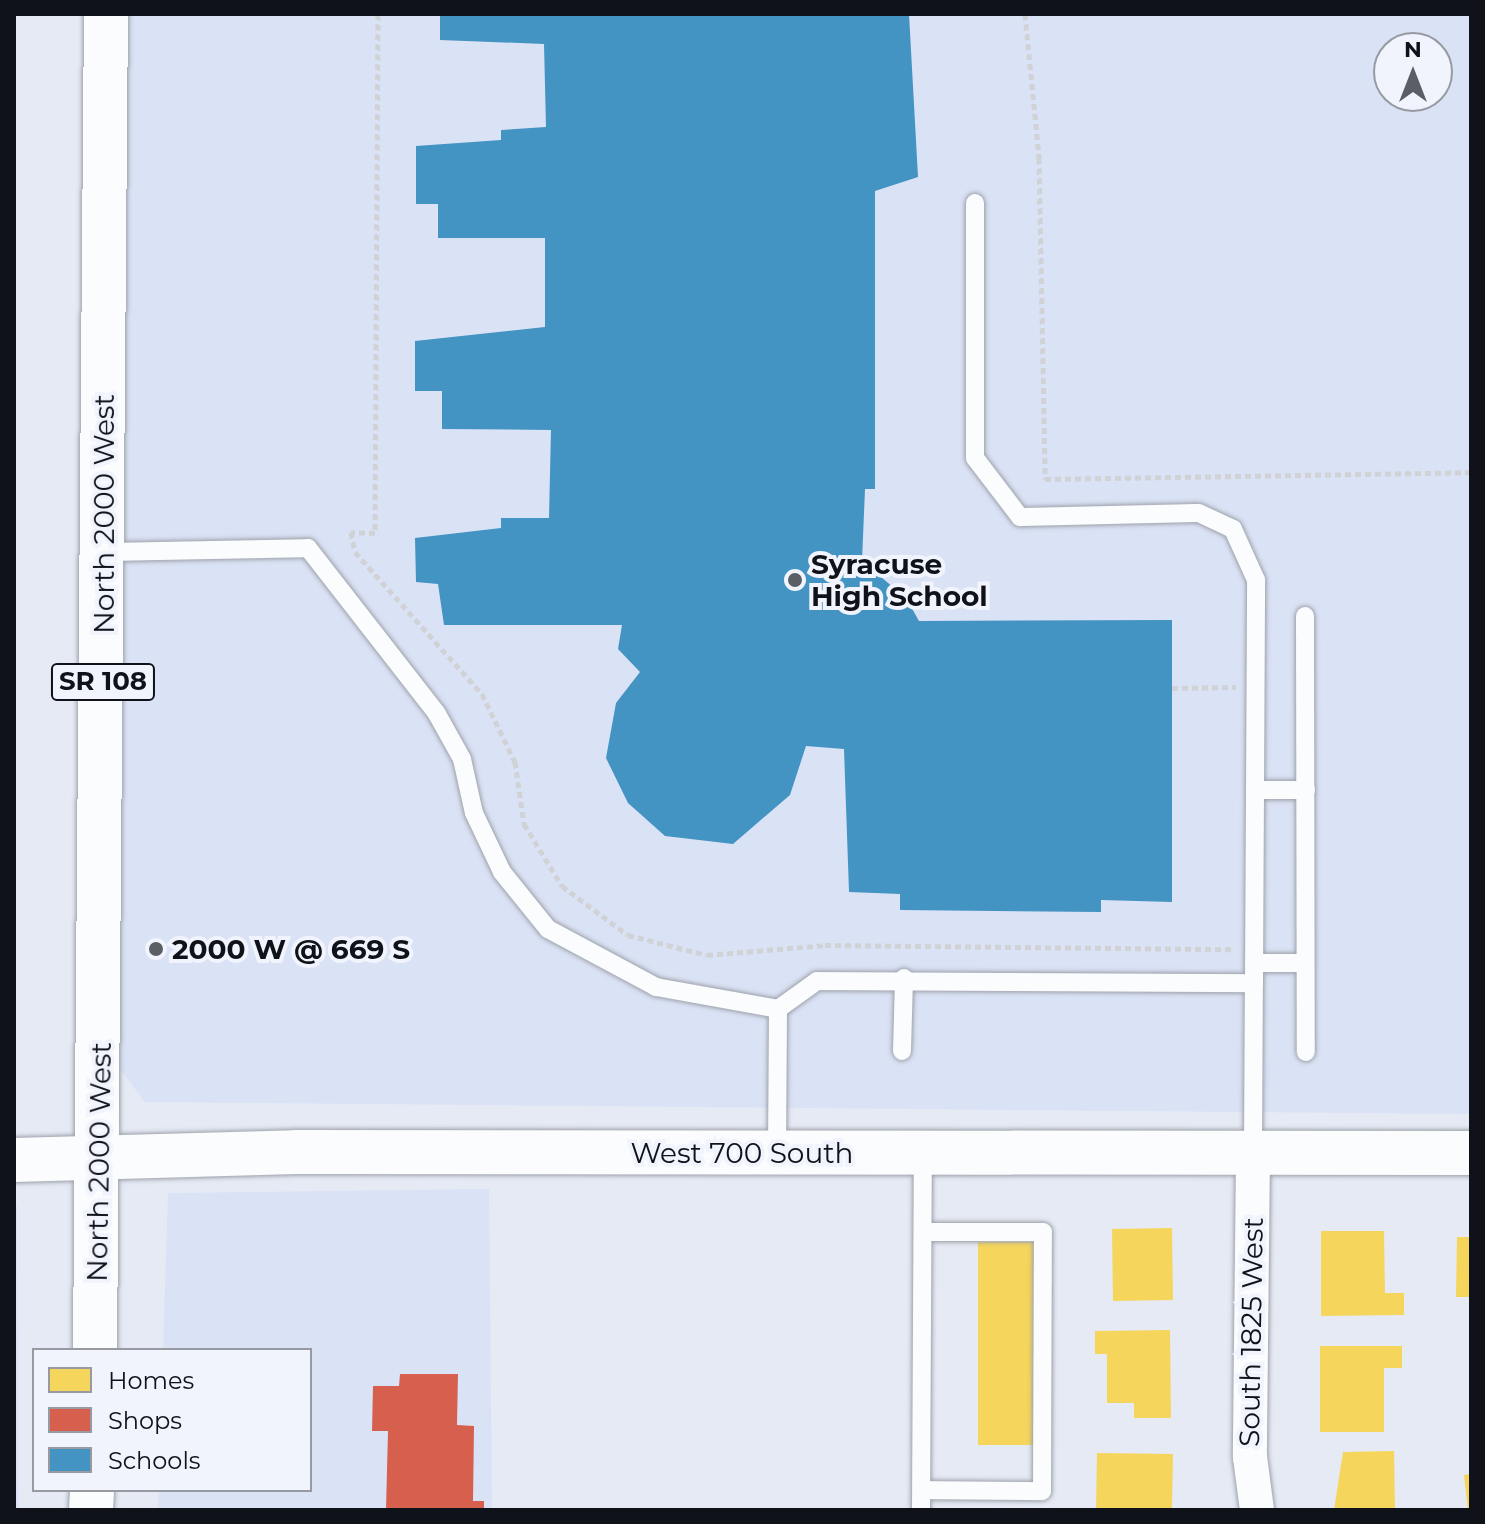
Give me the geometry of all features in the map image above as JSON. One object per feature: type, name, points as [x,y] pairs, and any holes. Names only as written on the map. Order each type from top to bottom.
[{"type":"street","name":"North 2000 West","points":[[95,1348],[100,1160],[106,14]]},
{"type":"street","name":"West 700 South","points":[[14,1160],[100,1160],[296,1152],[1471,1153]]},
{"type":"street","name":"South 1825 West","points":[[1253,1154],[1250,1457],[1257,1510]]},
{"type":"lane","points":[[975,203],[975,458],[1020,517],[1198,513],[1233,529],[1256,580],[1255,790],[1248,956],[1254,983],[1253,1154]]},
{"type":"lane","points":[[103,552],[308,548],[437,714],[462,759],[474,813],[502,872],[548,929],[656,987],[778,1009],[817,981],[904,978],[1254,983]]},
{"type":"lane","points":[[1305,616],[1306,1052]]},
{"type":"lane","points":[[1255,790],[1306,790]]},
{"type":"lane","points":[[1248,956],[1305,963]]},
{"type":"lane","points":[[902,1051],[904,978]]},
{"type":"lane","points":[[777,1152],[778,1009]]},
{"type":"lane","points":[[921,1510],[923,1153]]},
{"type":"lane","points":[[922,1490],[1042,1491],[1043,1248],[1043,1232],[923,1232]]},
{"type":"path","points":[[378,14],[375,533],[351,532],[355,552],[482,694],[515,762],[524,824],[562,886],[628,935],[707,955],[825,945],[1248,956]]},
{"type":"path","points":[[1025,14],[1039,158],[1045,479],[1471,472]]},
{"type":"path","points":[[1172,688],[1246,687]]},
{"type":"shaded area","name":"Syracuse High School","points":[[120,14],[1471,14],[1471,1114],[145,1102],[117,1065]]},
{"type":"shaded area","points":[[489,1189],[492,1510],[158,1510],[159,1492],[312,1492],[312,1348],[163,1348],[168,1193]]},
{"type":"shaded area","points":[[14,1206],[17,1206],[18,1510],[14,1510]]},
{"type":"building: Homes","points":[[1172,1228],[1173,1300],[1113,1301],[1112,1229]]},
{"type":"building: Homes","points":[[1321,1231],[1384,1231],[1385,1293],[1404,1293],[1404,1315],[1321,1316]]},
{"type":"building: Homes","points":[[1457,1237],[1471,1237],[1471,1297],[1456,1297]]},
{"type":"building: Homes","points":[[978,1242],[1036,1242],[1035,1445],[978,1445]]},
{"type":"building: Homes","points":[[1170,1330],[1171,1418],[1134,1418],[1134,1403],[1107,1403],[1107,1354],[1095,1354],[1095,1331]]},
{"type":"building: Homes","points":[[1320,1346],[1402,1346],[1402,1368],[1384,1368],[1384,1432],[1320,1432]]},
{"type":"building: Homes","points":[[1394,1451],[1395,1510],[1334,1510],[1343,1452]]},
{"type":"building: Homes","points":[[1097,1453],[1173,1454],[1172,1510],[1096,1510]]},
{"type":"building: Homes","points":[[1471,1474],[1471,1510],[1468,1510],[1464,1475]]},
{"type":"building: Shops","points":[[400,1374],[458,1374],[457,1425],[474,1426],[473,1501],[484,1501],[484,1510],[386,1510],[388,1431],[372,1431],[373,1386],[399,1386]]},
{"type":"building: Schools","name":"Syracuse High School","points":[[440,14],[909,14],[918,177],[875,191],[875,489],[865,489],[862,561],[906,598],[919,621],[1172,620],[1172,902],[1101,900],[1101,912],[900,910],[900,894],[849,892],[844,749],[806,746],[790,795],[733,844],[665,836],[628,803],[606,758],[616,703],[640,672],[618,649],[622,625],[444,625],[438,584],[416,582],[415,538],[501,528],[501,518],[549,518],[551,430],[442,429],[442,391],[415,391],[415,341],[545,327],[545,238],[438,238],[438,204],[416,204],[416,146],[501,140],[501,130],[546,127],[544,44],[440,40]]},
{"type":"place","name":"Syracuse High School","points":[[795,580]]},
{"type":"place","name":"2000 W @ 669 S","points":[[156,949]]}]
